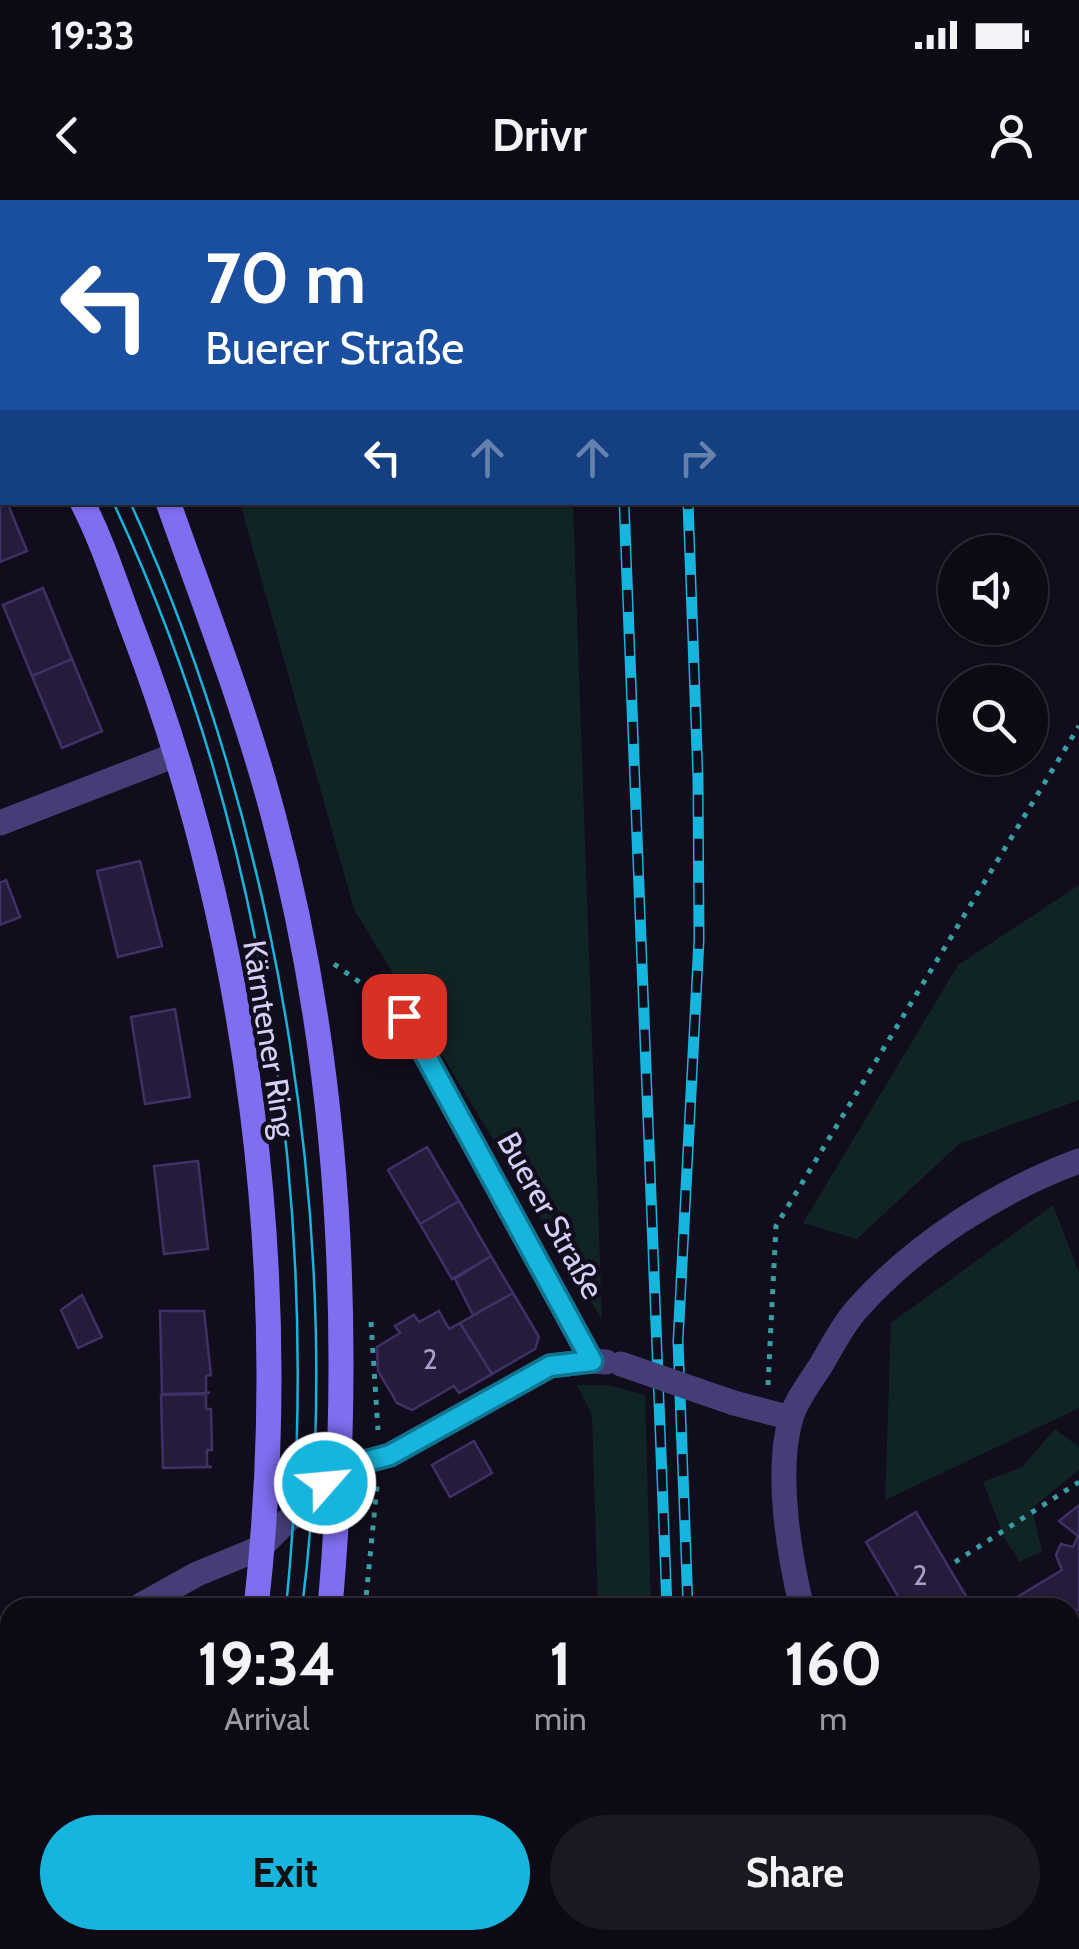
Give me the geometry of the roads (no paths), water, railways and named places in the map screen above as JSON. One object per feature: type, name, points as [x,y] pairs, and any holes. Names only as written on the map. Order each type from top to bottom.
[{"type":"main road","name":"Kärntener Ring","points":[[83,505],[150,674],[175,755],[226,957],[264,1230],[269,1375],[257,1598]]},
{"type":"main road","name":"Kärntener Ring","points":[[169,505],[274,816],[296,910],[321,1068],[337,1215],[342,1362],[331,1598]]},
{"type":"street","points":[[0,823],[175,755]]},
{"type":"street","name":"Buerer Straße","points":[[404,1016],[592,1361]]},
{"type":"street","points":[[800,1598],[790,1556],[786,1466],[779,1415],[857,1309],[942,1234],[1044,1174],[1079,1161]]},
{"type":"street","points":[[154,1598],[197,1574],[260,1548],[339,1469],[380,1458],[550,1366],[592,1361],[622,1364],[779,1415]]},
{"type":"tram line","points":[[114,505],[168,632],[213,766],[248,904],[273,1043],[290,1185],[297,1326],[296,1468],[287,1598]]},
{"type":"tram line","points":[[131,505],[183,629],[227,763],[263,902],[290,1043],[308,1187],[316,1330],[314,1471],[303,1598]]},
{"type":"railway","points":[[624,505],[667,1598]]},
{"type":"railway","points":[[688,505],[698,779],[699,940],[678,1341],[688,1598]]}]
